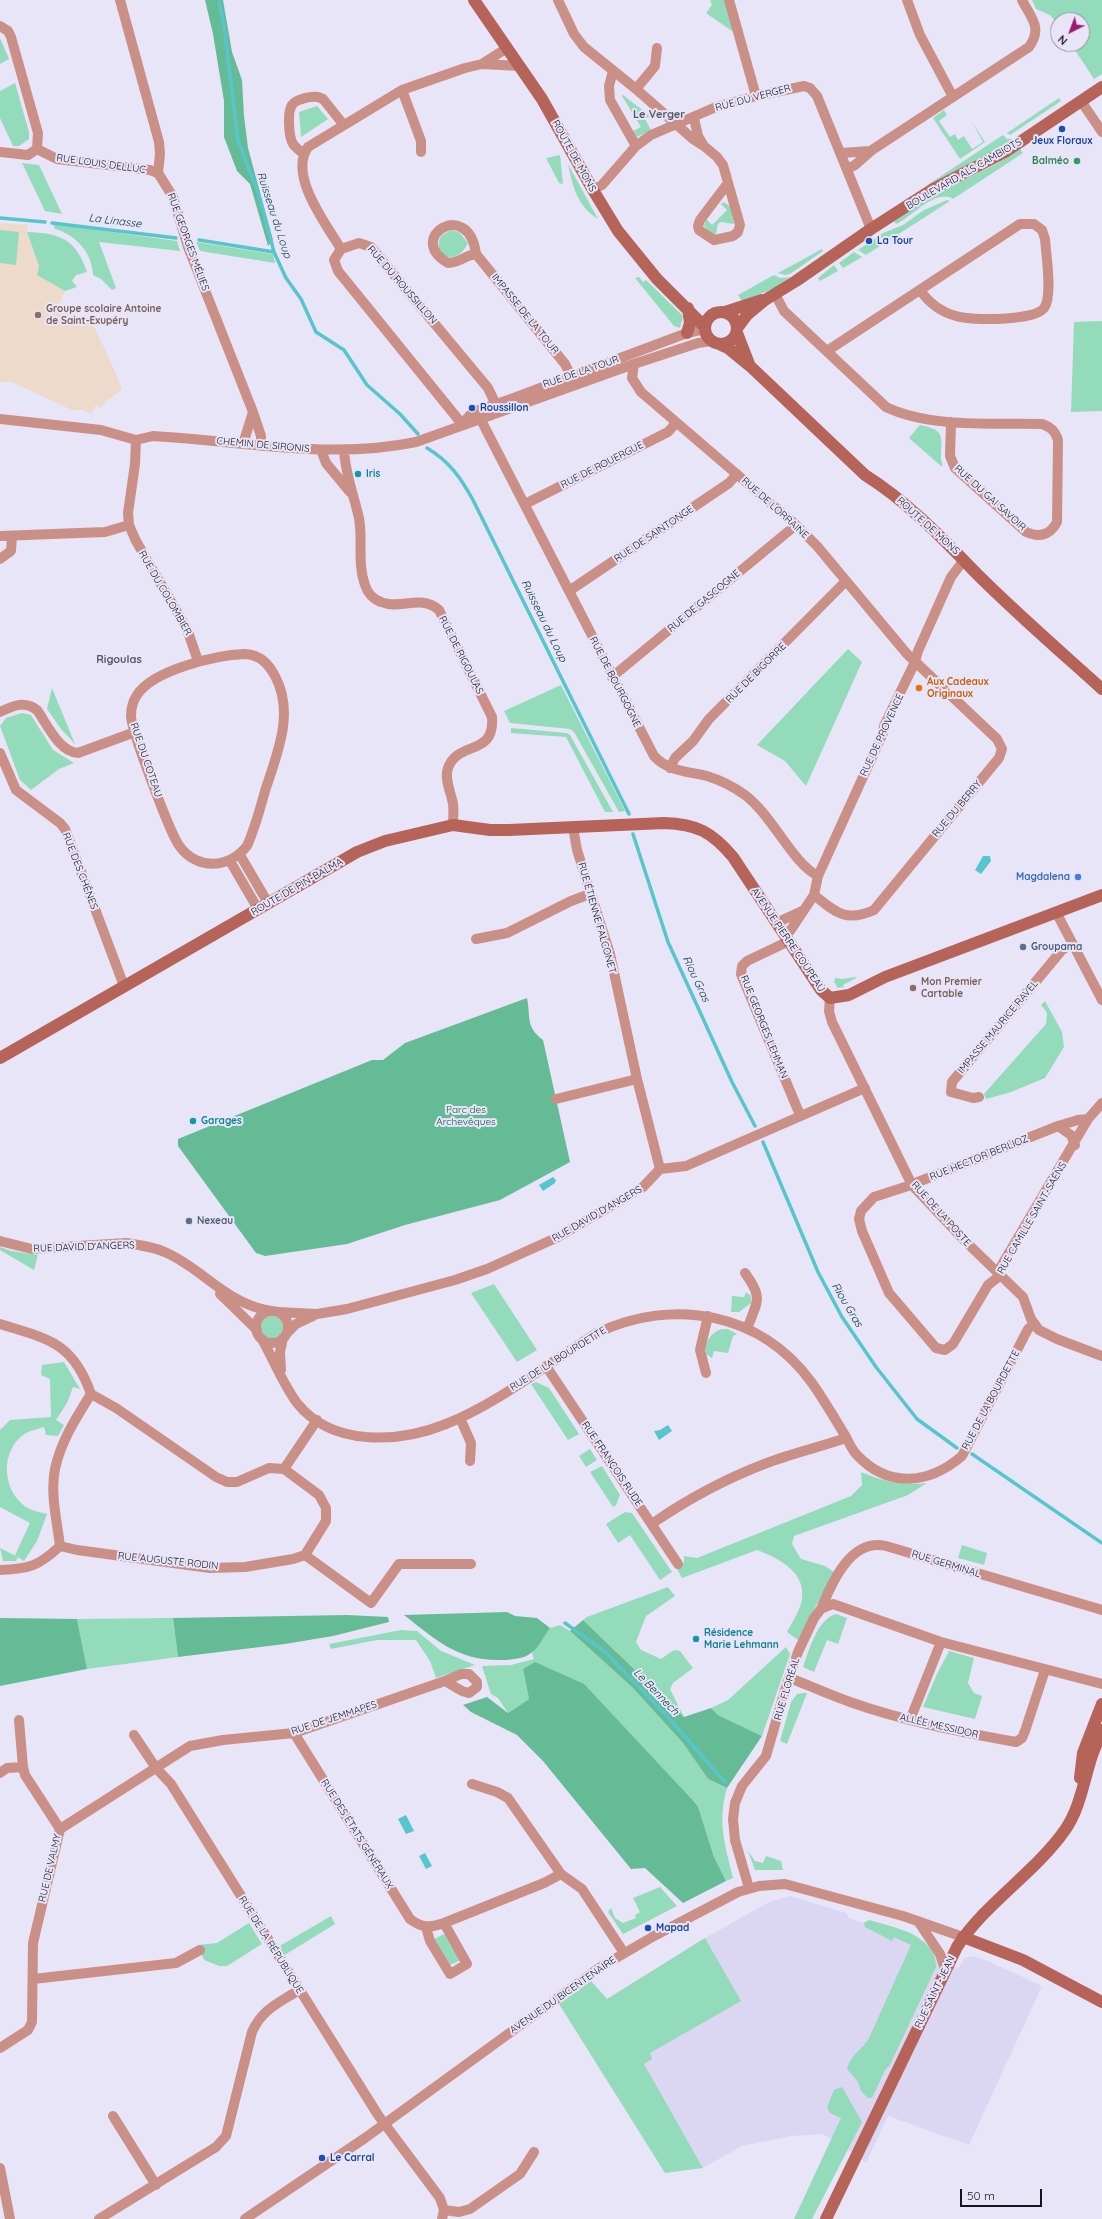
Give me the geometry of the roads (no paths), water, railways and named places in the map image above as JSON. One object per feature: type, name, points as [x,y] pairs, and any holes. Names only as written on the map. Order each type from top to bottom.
[{"type":"street","points":[[120,0],[158,142],[160,154],[158,173]]},
{"type":"street","name":"ROUTE DE MONS","points":[[474,0],[542,99],[593,190],[634,252],[705,328]]},
{"type":"street","points":[[729,0],[756,96]]},
{"type":"street","points":[[908,0],[920,35],[953,97]]},
{"type":"street","points":[[847,169],[855,165],[872,150],[1029,47],[1036,38],[1037,29],[1022,0]]},
{"type":"street","points":[[560,1],[579,41],[677,123],[693,139],[718,157],[723,165],[740,225],[738,232],[733,236],[714,240],[699,230],[698,226],[700,220],[728,184]]},
{"type":"street","points":[[0,26],[8,31],[11,37],[38,133],[37,149],[28,155],[0,152]]},
{"type":"street","points":[[482,64],[506,48]]},
{"type":"street","points":[[636,88],[655,66],[657,48]]},
{"type":"street","points":[[462,424],[338,271],[334,260],[341,249],[308,190],[301,162],[303,153],[317,140],[402,90],[464,68],[482,64],[520,66]]},
{"type":"street","points":[[613,71],[609,86],[610,100],[636,146]]},
{"type":"street","name":"RUE DU VERGER","points":[[593,190],[602,185],[636,146],[651,135],[677,123],[694,118],[716,107],[798,86],[810,88],[817,96],[842,154],[871,229]]},
{"type":"street","name":"BOULEVARD ALS CAMBIOTS","points":[[737,330],[747,315],[770,297],[871,229],[933,189],[992,159],[1102,88]]},
{"type":"street","points":[[402,90],[421,141],[421,152]]},
{"type":"street","points":[[303,153],[293,144],[291,139],[290,112],[291,106],[295,102],[318,96],[323,99],[343,124]]},
{"type":"street","points":[[1081,101],[1102,132]]},
{"type":"street","points":[[694,118],[698,136],[704,146]]},
{"type":"street","name":"RUE LOUIS DELLUC","points":[[37,149],[57,159],[150,170],[158,173]]},
{"type":"street","points":[[842,154],[872,150]]},
{"type":"street","name":"RUE GEORGES MÉLIES","points":[[158,173],[173,197],[188,247],[253,412],[261,436],[261,446]]},
{"type":"street","points":[[827,351],[1020,224],[1034,224],[1042,230],[1046,239],[1048,301],[1040,313],[1030,316],[970,319],[955,316],[927,300],[920,290]]},
{"type":"street","name":"IMPASSE DE LA TOUR","points":[[476,254],[466,257],[460,262],[448,263],[435,252],[432,246],[434,235],[443,227],[457,225],[472,236],[476,254],[565,364],[571,376]]},
{"type":"street","name":"RUE DU ROUSSILLON","points":[[341,249],[359,243],[371,247],[488,388],[497,407]]},
{"type":"street","name":"BOULEVARD ALS CAMBIOTS","points":[[720,313],[770,297]]},
{"type":"street","name":"RUE DU GAI SAVOIR","points":[[770,297],[886,407],[897,412],[951,422],[1042,424],[1053,430],[1058,440],[1057,522],[1052,530],[1044,535],[1036,536],[1026,532],[955,468],[950,456],[951,422]]},
{"type":"street","points":[[685,306],[690,323],[687,333]]},
{"type":"street","name":"ROUTE DE MONS","points":[[685,306],[699,311],[720,313]]},
{"type":"street","points":[[720,313],[734,318],[737,330],[731,342],[716,343],[705,328],[710,317],[720,313]]},
{"type":"street","name":"RUE DE LA TOUR","points":[[416,442],[462,424],[481,420],[497,407],[512,399],[687,333],[705,328]]},
{"type":"street","name":"ROUTE DE MONS","points":[[737,330],[750,366]]},
{"type":"street","name":"RUE DE LA TOUR","points":[[462,424],[473,412],[497,407],[698,343],[716,343]]},
{"type":"street","name":"ROUTE DE MONS","points":[[716,343],[728,348],[750,366],[865,475],[881,485],[926,523],[977,574],[1102,689]]},
{"type":"street","name":"RUE DE LORRAINE","points":[[634,364],[632,375],[636,385],[676,423],[796,524],[915,662]]},
{"type":"street","points":[[243,444],[253,412]]},
{"type":"street","name":"CHEMIN DE SIRONIS","points":[[0,419],[101,430],[136,440],[153,436],[321,450],[344,450],[416,442]]},
{"type":"street","name":"RUE DE BOURGOGNE","points":[[481,420],[526,504],[648,748],[660,763],[670,768],[706,776],[732,787],[745,795],[774,824],[809,871],[818,876]]},
{"type":"street","name":"RUE DE ROUERGUE","points":[[526,504],[668,432],[676,423]]},
{"type":"street","name":"CHEMIN DE SIRONIS","points":[[0,426],[101,436],[112,433]]},
{"type":"street","name":"RUE DU COLOMBIER","points":[[136,440],[135,464],[128,513],[129,525],[136,541],[187,629],[198,661]]},
{"type":"street","name":"RUE DE RIGOULAS","points":[[321,450],[326,463],[353,496]]},
{"type":"street","name":"RUE DE RIGOULAS","points":[[344,450],[359,519],[362,574],[369,593],[375,599],[385,603],[426,602],[439,610],[492,717],[492,730],[485,742],[456,756],[448,769],[446,776],[454,810],[453,825]]},
{"type":"street","name":"RUE DE SAINTONGE","points":[[569,591],[729,483],[737,474]]},
{"type":"street","name":"RUE DE GASCOGNE","points":[[612,677],[796,524]]},
{"type":"street","points":[[0,536],[105,532],[129,525]]},
{"type":"street","points":[[0,560],[11,551],[12,536]]},
{"type":"street","name":"RUE DE PROVENCE","points":[[787,938],[802,911],[814,895],[818,876],[883,733],[887,720],[915,662],[918,651],[951,577],[964,560]]},
{"type":"street","name":"RUE DE BIGORRE","points":[[670,768],[675,758],[693,741],[709,720],[846,581]]},
{"type":"street","name":"RUE DU COTEAU","points":[[231,654],[254,655],[264,660],[271,668],[282,696],[284,724],[282,738],[251,836],[240,855],[230,861],[205,863],[195,860],[179,846],[174,837],[135,732],[131,716],[133,706],[142,689],[150,682],[198,661],[231,654]]},
{"type":"street","name":"RUE DU BERRY","points":[[814,895],[830,908],[846,916],[858,916],[874,910],[1000,758],[1002,750],[997,739],[915,662]]},
{"type":"street","points":[[0,712],[20,704],[32,706],[37,710],[60,743],[73,752],[78,752],[135,732]]},
{"type":"street","name":"RUE DES CHÊNES","points":[[0,753],[16,790],[60,823],[65,829],[124,986]]},
{"type":"street","name":"AVENUE PIERRE COUPEAU","points":[[625,824],[678,823],[696,826],[712,835],[733,857],[821,990],[830,998],[849,994],[886,976],[1102,895]]},
{"type":"street","name":"ROUTE DE PIN-BALMA","points":[[0,1058],[371,845],[453,825],[490,830],[625,824]]},
{"type":"street","name":"RUE ÉTIENNE FALCONET","points":[[573,827],[577,850],[610,954],[637,1079],[660,1169]]},
{"type":"street","points":[[240,855],[263,906]]},
{"type":"street","points":[[230,861],[263,906]]},
{"type":"street","points":[[476,939],[507,933],[590,894]]},
{"type":"street","name":"RUE DE PROVENCE","points":[[776,923],[802,911]]},
{"type":"street","points":[[1056,912],[1102,1000]]},
{"type":"street","name":"RUE GEORGES LEHMAN","points":[[787,938],[747,961],[742,966],[741,974],[800,1115]]},
{"type":"street","name":"IMPASSE MAURICE RAVEL","points":[[980,1097],[973,1098],[951,1092],[952,1082],[1062,950],[1072,944]]},
{"type":"street","name":"RUE DE LA POSTE","points":[[830,998],[830,1016],[912,1185],[966,1242],[1023,1297],[1034,1324]]},
{"type":"street","points":[[556,1099],[637,1079]]},
{"type":"street","points":[[660,1169],[686,1166],[800,1115],[865,1088]]},
{"type":"street","name":"RUE CAMILLE SAINT-SAËNS","points":[[945,1350],[953,1344],[988,1285],[997,1278],[998,1272],[1075,1145],[1088,1119],[1102,1103]]},
{"type":"street","name":"RUE HECTOR BERLIOZ","points":[[945,1350],[936,1348],[889,1293],[881,1278],[859,1219],[865,1205],[874,1197],[912,1185],[1058,1126],[1078,1120],[1088,1119]]},
{"type":"street","points":[[1058,1126],[1072,1135],[1075,1145]]},
{"type":"street","name":"RUE DAVID D'ANGERS","points":[[285,1336],[296,1324],[316,1314],[392,1298],[455,1280],[487,1269],[558,1238],[644,1187],[660,1169]]},
{"type":"street","name":"RUE DAVID D'ANGERS","points":[[0,1241],[32,1249],[126,1243],[140,1245],[167,1253],[238,1300],[275,1312],[316,1314]]},
{"type":"street","points":[[745,1273],[756,1288],[757,1301],[746,1329]]},
{"type":"street","name":"RUE DAVID D'ANGERS","points":[[208,1281],[259,1335]]},
{"type":"street","points":[[266,1312],[275,1312],[287,1321],[285,1336],[272,1343],[259,1335],[258,1320],[266,1312]]},
{"type":"street","name":"RUE DE LA BOURDETTE","points":[[259,1335],[297,1403],[317,1420],[332,1429],[350,1435],[381,1438],[418,1432],[460,1418],[597,1333],[635,1318],[680,1313],[728,1320],[768,1340],[798,1366],[811,1382],[855,1453],[865,1463],[887,1476],[900,1479],[930,1475],[954,1463],[967,1449],[1028,1329],[1034,1324]]},
{"type":"street","points":[[706,1373],[700,1350],[708,1316]]},
{"type":"street","points":[[0,1324],[46,1338],[61,1347],[73,1358],[84,1374],[91,1394],[116,1408],[216,1477],[227,1482],[238,1482],[269,1468],[284,1469],[319,1495],[326,1508],[326,1521],[305,1555],[371,1603],[399,1564],[471,1564]]},
{"type":"street","points":[[1034,1324],[1050,1336],[1102,1356]]},
{"type":"street","name":"RUE DE LA BOURDETTE","points":[[281,1374],[280,1358],[285,1336]]},
{"type":"street","name":"RUE FRANÇOIS RUDE","points":[[546,1366],[678,1564]]},
{"type":"street","points":[[0,1570],[22,1570],[34,1566],[47,1558],[60,1546],[54,1500],[55,1470],[69,1430],[91,1394]]},
{"type":"street","points":[[460,1418],[471,1443],[470,1461]]},
{"type":"street","points":[[284,1469],[317,1420]]},
{"type":"street","points":[[652,1523],[674,1508],[718,1485],[766,1464],[846,1438]]},
{"type":"street","name":"RUE GERMINAL","points":[[821,1610],[826,1596],[851,1556],[857,1550],[872,1544],[886,1546],[1102,1610]]},
{"type":"street","name":"RUE AUGUSTE RODIN","points":[[60,1546],[77,1550],[210,1568],[245,1567],[293,1559],[305,1555]]},
{"type":"street","points":[[821,1610],[833,1604],[940,1642],[1102,1684]]},
{"type":"street","name":"RUE FLORÉAL","points":[[749,1888],[735,1840],[733,1820],[735,1803],[742,1786],[766,1756],[798,1652],[814,1618],[821,1610]]},
{"type":"street","points":[[910,1720],[940,1642]]},
{"type":"street","name":"ALLÉE MESSIDOR","points":[[790,1678],[850,1702],[910,1720],[970,1734],[1016,1742],[1022,1738],[1025,1731],[1045,1670]]},
{"type":"street","name":"RUE DE JEMMAPES","points":[[60,1829],[190,1746],[223,1740],[294,1732],[445,1681]]},
{"type":"street","name":"RUE SAINT-JEAN","points":[[1082,1791],[1080,1768],[1102,1704]]},
{"type":"street","name":"RUE DE VALMY","points":[[0,2048],[28,2030],[32,2022],[33,1943],[60,1829],[26,1775],[23,1767],[19,1720]]},
{"type":"street","name":"RUE SAINT-JEAN","points":[[826,2219],[945,1969],[963,1937],[977,1920],[1060,1836],[1074,1815],[1102,1730]]},
{"type":"street","name":"RUE DES ÉTATS GÉNÉRAUX","points":[[294,1732],[410,1919],[426,1927]]},
{"type":"street","points":[[134,1735],[156,1768]]},
{"type":"street","points":[[0,1773],[7,1768],[23,1767]]},
{"type":"street","name":"RUE DE LA RÉPUBLIQUE","points":[[156,1768],[171,1784],[299,1990],[385,2124],[440,2198],[443,2214]]},
{"type":"street","points":[[472,1784],[497,1792],[508,1798],[561,1874],[582,1889],[624,1953]]},
{"type":"street","points":[[444,1923],[467,1964],[450,1974],[430,1941],[426,1927],[444,1923],[544,1883],[561,1874]]},
{"type":"street","name":"AVENUE DU BICENTENAIRE","points":[[245,2219],[385,2124],[575,1985],[624,1953],[749,1888],[770,1884],[785,1884],[918,1921],[963,1937]]},
{"type":"street","points":[[918,1921],[940,1954],[945,1969]]},
{"type":"street","points":[[963,1937],[1023,1960],[1102,2002]]},
{"type":"street","points":[[33,1979],[176,1963],[200,1950]]},
{"type":"street","points":[[99,2219],[216,2147],[226,2136],[252,2032],[257,2022],[261,2015],[299,1990]]},
{"type":"street","points":[[113,2116],[156,2185]]},
{"type":"street","points":[[443,2214],[470,2210],[520,2174],[534,2152]]},
{"type":"street","points":[[0,2168],[10,2219]]},
{"type":"waterway","name":"Ruisseau du Loup","points":[[219,0],[225,33],[238,141],[258,192],[274,252],[286,278],[301,299],[316,332],[344,350],[367,385],[400,414],[418,434]]},
{"type":"waterway","name":"La Linasse","points":[[0,218],[45,222]]},
{"type":"waterway","name":"La Linasse","points":[[52,223],[176,238]]},
{"type":"waterway","name":"La Linasse","points":[[199,240],[274,252]]},
{"type":"waterway","name":"Ruisseau du Loup","points":[[427,448],[448,464],[464,484],[473,500],[629,814]]},
{"type":"waterway","name":"Riou Gras","points":[[633,834],[668,942],[732,1082],[755,1126]]},
{"type":"waterway","name":"Riou Gras","points":[[763,1142],[818,1272],[842,1317],[876,1367],[917,1419],[957,1448]]},
{"type":"waterway","name":"Riou Gras","points":[[972,1454],[1102,1543]]},
{"type":"waterway","name":"Le Bennech","points":[[565,1623],[604,1651],[667,1716],[725,1782]]},
{"type":"place","name":"Jeux Floraux","points":[[1062,129]]},
{"type":"place","name":"Balméo","points":[[1077,161]]},
{"type":"place","name":"La Tour","points":[[869,241]]},
{"type":"place","name":"Groupe scolaire Antoine de Saint-Exupéry","points":[[38,315]]},
{"type":"place","name":"Roussillon","points":[[472,408]]},
{"type":"place","name":"Iris","points":[[358,474]]},
{"type":"place","name":"Aux Cadeaux Originaux","points":[[919,688]]},
{"type":"place","name":"Magdalena","points":[[1078,877]]},
{"type":"place","name":"Groupama","points":[[1023,947]]},
{"type":"place","name":"Mon Premier Cartable","points":[[913,988]]},
{"type":"place","name":"Garages","points":[[193,1121]]},
{"type":"place","name":"Nexeau","points":[[189,1221]]},
{"type":"place","name":"Résidence Marie Lehmann","points":[[696,1639]]},
{"type":"place","name":"Mapad","points":[[648,1928]]},
{"type":"place","name":"Le Carral","points":[[322,2158]]},
{"type":"district","name":"Le Verger","points":[[659,115]]},
{"type":"district","name":"Rigoulas","points":[[119,660]]},
{"type":"park label","name":"Parc des Archevêques","points":[[466,1116]]}]
